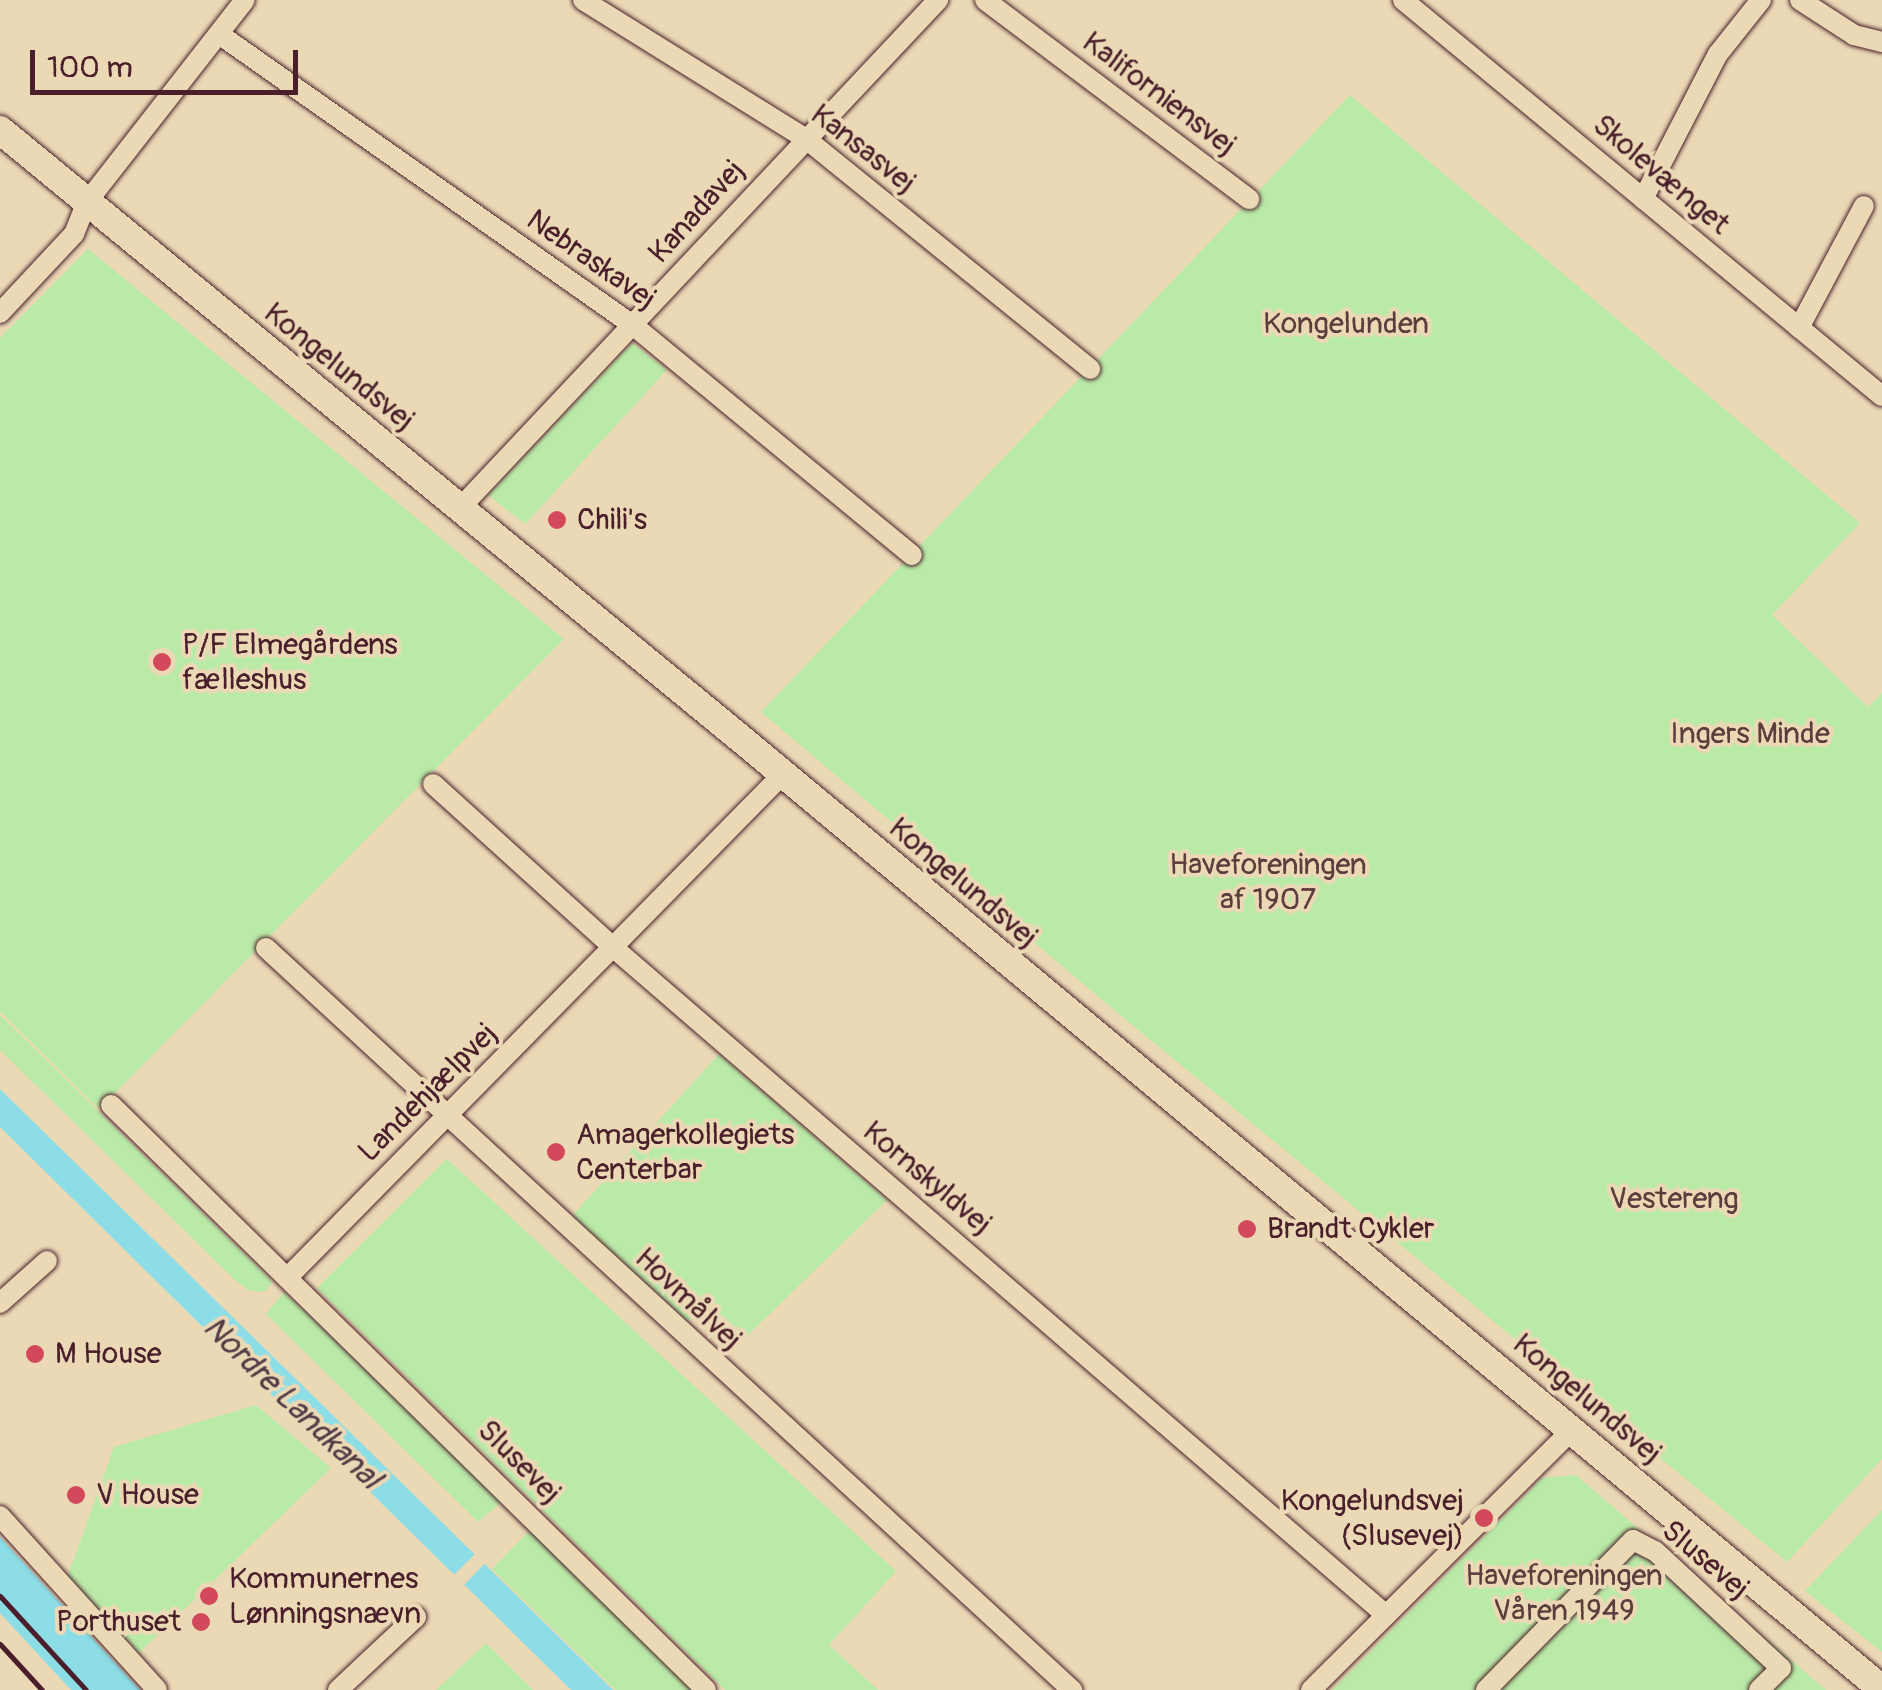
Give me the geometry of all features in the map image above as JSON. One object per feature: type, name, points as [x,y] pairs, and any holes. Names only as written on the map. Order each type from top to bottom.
[{"type":"street","points":[[0,313],[74,234],[87,202],[245,0]]},
{"type":"street","name":"Kansasvej","points":[[583,0],[805,138],[1090,368]]},
{"type":"street","name":"Kanadavej","points":[[460,508],[938,0]]},
{"type":"street","name":"Kaliforniensvej","points":[[985,0],[1249,199]]},
{"type":"street","name":"Skolevænget","points":[[1404,0],[1882,396]]},
{"type":"street","points":[[1643,200],[1718,54],[1761,0]]},
{"type":"street","points":[[1800,0],[1854,34],[1882,42]]},
{"type":"street","name":"Nebraskavej","points":[[218,34],[634,326],[912,555]]},
{"type":"street","name":"Kongelundsvej","points":[[0,130],[1573,1428],[1882,1689]]},
{"type":"street","points":[[1800,328],[1864,206]]},
{"type":"street","name":"Landehjælpvej","points":[[288,1277],[615,949],[782,774]]},
{"type":"street","name":"Kornskyldvej","points":[[433,784],[615,949],[1386,1615]]},
{"type":"street","name":"Hovmålvej","points":[[266,948],[446,1118],[1072,1690]]},
{"type":"street","points":[[111,1104],[288,1277]]},
{"type":"street","points":[[0,1304],[47,1260]]},
{"type":"street","name":"Slusevej","points":[[288,1277],[706,1690]]},
{"type":"street","points":[[1310,1690],[1573,1428]]},
{"type":"street","points":[[0,1516],[158,1690]]},
{"type":"street","name":"Slusevej","points":[[1486,1690],[1632,1540],[1655,1550],[1781,1668],[1759,1690]]},
{"type":"street","points":[[338,1690],[416,1618]]},
{"type":"green space","points":[[1350,95],[1860,523],[1772,615],[1868,707],[1882,693],[1882,1459],[1787,1562],[1125,1019],[761,712]]},
{"type":"green space","points":[[88,249],[564,639],[99,1109],[0,1011],[0,338]]},
{"type":"green space","points":[[632,343],[667,370],[525,524],[488,495]]},
{"type":"green space","points":[[0,1015],[273,1282],[264,1292],[248,1290],[235,1280],[0,1050]]},
{"type":"green space","points":[[719,1054],[887,1200],[746,1337],[713,1308],[702,1319],[695,1313],[688,1321],[572,1216]]},
{"type":"green space","points":[[447,1159],[896,1571],[829,1645],[878,1690],[725,1690],[317,1288]]},
{"type":"green space","points":[[284,1292],[505,1499],[478,1522],[266,1314]]},
{"type":"green space","points":[[256,1405],[331,1468],[139,1653],[67,1578],[114,1447]]},
{"type":"green space","name":"Haveforeningen Våren 1949","points":[[1576,1475],[1826,1690],[1332,1690],[1542,1478]]},
{"type":"green space","points":[[1882,1510],[1882,1652],[1805,1591]]},
{"type":"green space","points":[[531,1529],[693,1690],[615,1690],[492,1569]]},
{"type":"green space","points":[[486,1643],[533,1690],[436,1690]]},
{"type":"water","name":"Nordre Landkanal","points":[[0,1089],[613,1690],[571,1690],[0,1127]]},
{"type":"water","points":[[0,1537],[140,1690],[71,1690],[0,1613]]},
{"type":"pier","points":[[478,1551],[488,1560],[461,1588],[451,1578]]},
{"type":"railway","points":[[0,1596],[86,1690]]},
{"type":"railway","points":[[0,1644],[42,1690]]},
{"type":"place","name":"Chili's","points":[[557,520]]},
{"type":"place","name":"P/F Elmegårdens fælleshus","points":[[162,662]]},
{"type":"place","name":"Amagerkollegiets Centerbar","points":[[556,1152]]},
{"type":"place","name":"Brandt Cykler","points":[[1247,1229]]},
{"type":"place","name":"M House","points":[[35,1354]]},
{"type":"place","name":"V House","points":[[76,1495]]},
{"type":"place","name":"Kongelundsvej (Slusevej)","points":[[1484,1518]]},
{"type":"place","name":"Kommunernes Lønningsnævn","points":[[209,1596]]},
{"type":"place","name":"Porthuset","points":[[201,1622]]},
{"type":"park label","name":"Kongelunden","points":[[1346,324]]},
{"type":"park label","name":"Ingers Minde","points":[[1750,734]]},
{"type":"park label","name":"Haveforeningen af 1907","points":[[1268,882]]},
{"type":"park label","name":"Vestereng","points":[[1674,1199]]}]
